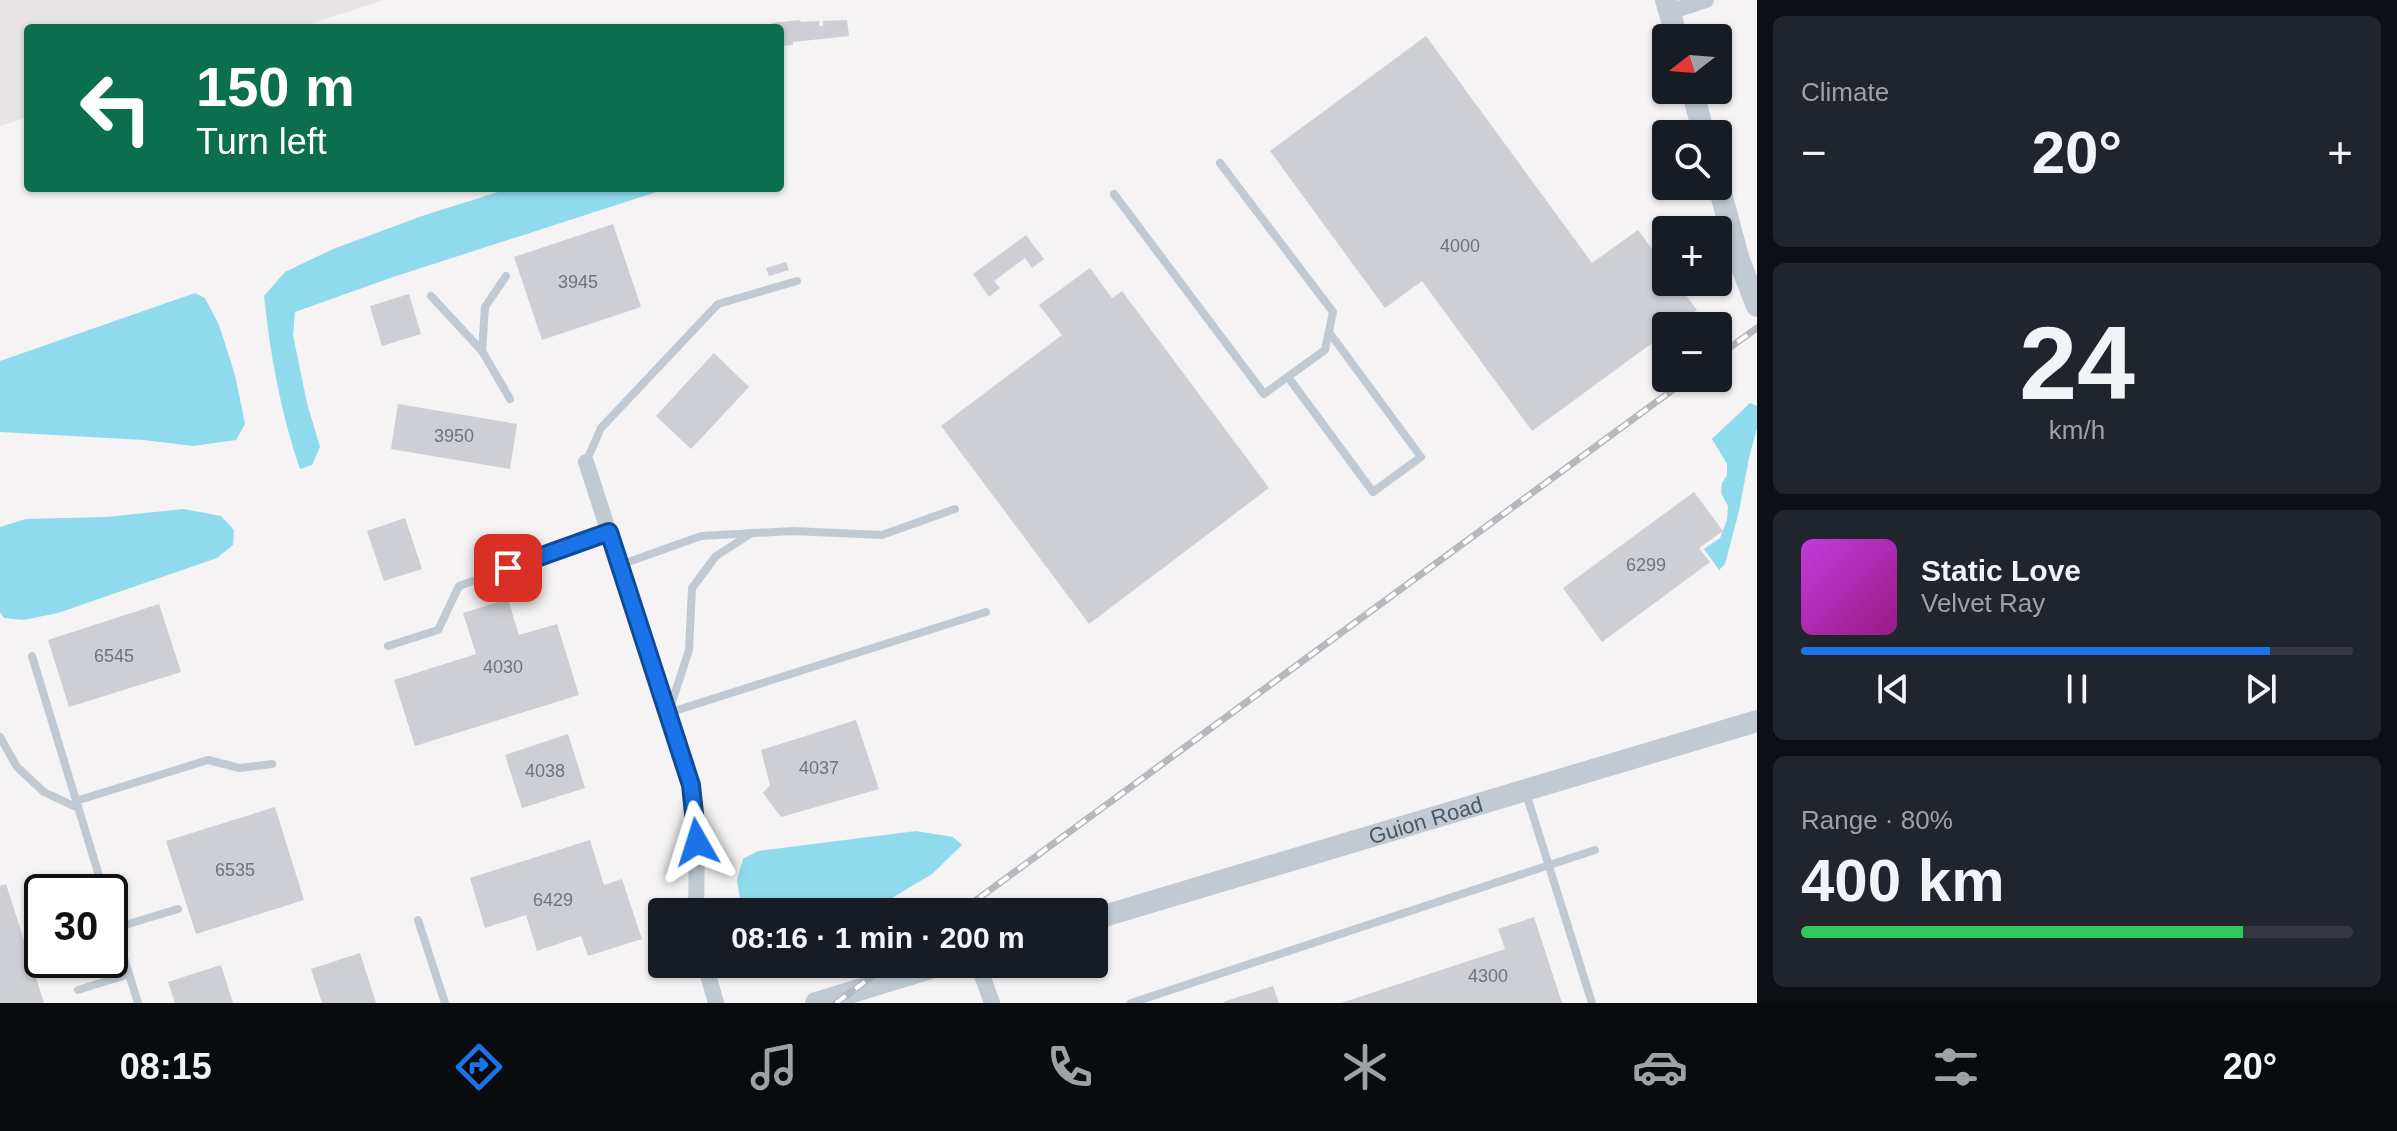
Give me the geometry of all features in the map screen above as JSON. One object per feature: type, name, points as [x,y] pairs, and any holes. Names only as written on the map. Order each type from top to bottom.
[{"type":"street","points":[[1668,6],[1706,0]]},
{"type":"street","points":[[1723,200],[1739,260],[1757,306]]},
{"type":"street","points":[[586,462],[691,785],[697,842],[696,898]]},
{"type":"street","name":"Guion Road","points":[[1108,915],[1757,721]]},
{"type":"street","points":[[709,978],[716,1003]]},
{"type":"street","points":[[816,1003],[898,978]]},
{"type":"street","points":[[983,978],[992,1003]]},
{"type":"lane","points":[[1114,194],[1264,394],[1325,350],[1333,312],[1220,163]]},
{"type":"lane","points":[[482,351],[485,307],[506,276]]},
{"type":"lane","points":[[586,462],[601,428],[718,304],[797,281]]},
{"type":"lane","points":[[431,296],[482,351],[510,399]]},
{"type":"lane","points":[[1288,377],[1373,492],[1421,457],[1329,332]]},
{"type":"lane","points":[[620,565],[701,536],[792,531],[882,535],[955,509]]},
{"type":"lane","points":[[388,646],[438,630],[459,586],[609,532]]},
{"type":"lane","points":[[668,713],[689,650],[692,588],[716,556],[752,533]]},
{"type":"lane","points":[[668,713],[986,612]]},
{"type":"lane","points":[[32,656],[98,874]]},
{"type":"lane","points":[[0,737],[17,767],[44,792],[77,804],[208,760],[240,768],[272,764]]},
{"type":"lane","points":[[1525,790],[1592,1003]]},
{"type":"lane","points":[[1131,1003],[1595,850]]},
{"type":"lane","points":[[128,924],[178,909]]},
{"type":"lane","points":[[418,920],[445,1003]]},
{"type":"lane","points":[[128,971],[138,1003]]},
{"type":"lane","points":[[78,990],[129,974]]},
{"type":"shaded area","points":[[0,0],[384,0],[310,24],[24,24],[24,118],[0,126]]},
{"type":"water","points":[[498,192],[657,192],[295,312],[293,335],[320,447],[312,465],[300,469],[277,384],[264,296],[285,272],[333,249]]},
{"type":"water","points":[[195,293],[205,298],[219,325],[235,375],[245,424],[236,440],[193,446],[144,440],[0,432],[0,361]]},
{"type":"water","points":[[1750,403],[1757,406],[1757,428],[1725,564],[1719,570],[1704,549],[1720,538],[1727,520],[1728,506],[1721,493],[1727,464],[1712,439]]},
{"type":"water","points":[[184,509],[221,516],[234,530],[233,545],[217,558],[58,613],[23,620],[4,618],[0,612],[0,527],[26,519],[106,517]]},
{"type":"water","points":[[916,831],[953,837],[962,845],[932,874],[892,898],[740,898],[737,880],[743,859],[758,851]]},
{"type":"building","points":[[847,20],[849,36],[784,46],[784,24],[772,23],[819,21],[819,26],[823,26],[823,21]]},
{"type":"building","points":[[1426,36],[1592,263],[1638,230],[1652,249],[1652,296],[1686,296],[1697,310],[1652,312],[1652,343],[1532,431],[1422,281],[1385,308],[1270,151]]},
{"type":"building","points":[[613,224],[641,307],[542,340],[514,257]]},
{"type":"building","points":[[1026,235],[1044,259],[1032,268],[1025,258],[994,281],[1000,288],[989,297],[973,274]]},
{"type":"building","points":[[786,262],[789,270],[769,276],[766,268]]},
{"type":"building","points":[[1090,268],[1112,298],[1122,291],[1269,488],[1089,624],[941,426],[1062,335],[1039,305]]},
{"type":"building","points":[[409,294],[421,334],[382,346],[370,306]]},
{"type":"building","points":[[714,353],[749,387],[691,449],[656,416]]},
{"type":"building","points":[[398,404],[517,424],[510,469],[391,449]]},
{"type":"building","points":[[1694,492],[1723,531],[1699,548],[1710,562],[1602,642],[1563,588]]},
{"type":"building","points":[[405,518],[422,569],[384,581],[367,531]]},
{"type":"building","points":[[508,599],[519,635],[557,624],[579,695],[415,746],[394,680],[476,654],[463,613]]},
{"type":"building","points":[[159,604],[181,672],[69,707],[48,640]]},
{"type":"building","points":[[856,720],[879,789],[781,817],[763,793],[770,785],[761,750]]},
{"type":"building","points":[[568,734],[585,788],[522,808],[505,755]]},
{"type":"building","points":[[275,807],[304,900],[196,934],[166,841]]},
{"type":"building","points":[[590,840],[604,885],[622,879],[642,939],[588,956],[581,936],[537,951],[526,915],[485,928],[470,878]]},
{"type":"building","points":[[6,884],[24,940],[24,978],[36,978],[44,1003],[0,1003],[0,886]]},
{"type":"building","points":[[1534,917],[1562,1003],[1341,1003],[1505,949],[1498,929]]},
{"type":"building","points":[[360,953],[376,1003],[322,1003],[311,969]]},
{"type":"building","points":[[221,965],[233,1003],[175,1003],[168,982]]},
{"type":"building","points":[[1273,986],[1279,1003],[1223,1002]]},
{"type":"railway","points":[[1732,346],[1757,328]]},
{"type":"railway","points":[[979,898],[1670,392]]},
{"type":"railway","points":[[836,1003],[870,978]]},
{"type":"route","points":[[508,568],[609,532],[691,785],[697,842]]}]
